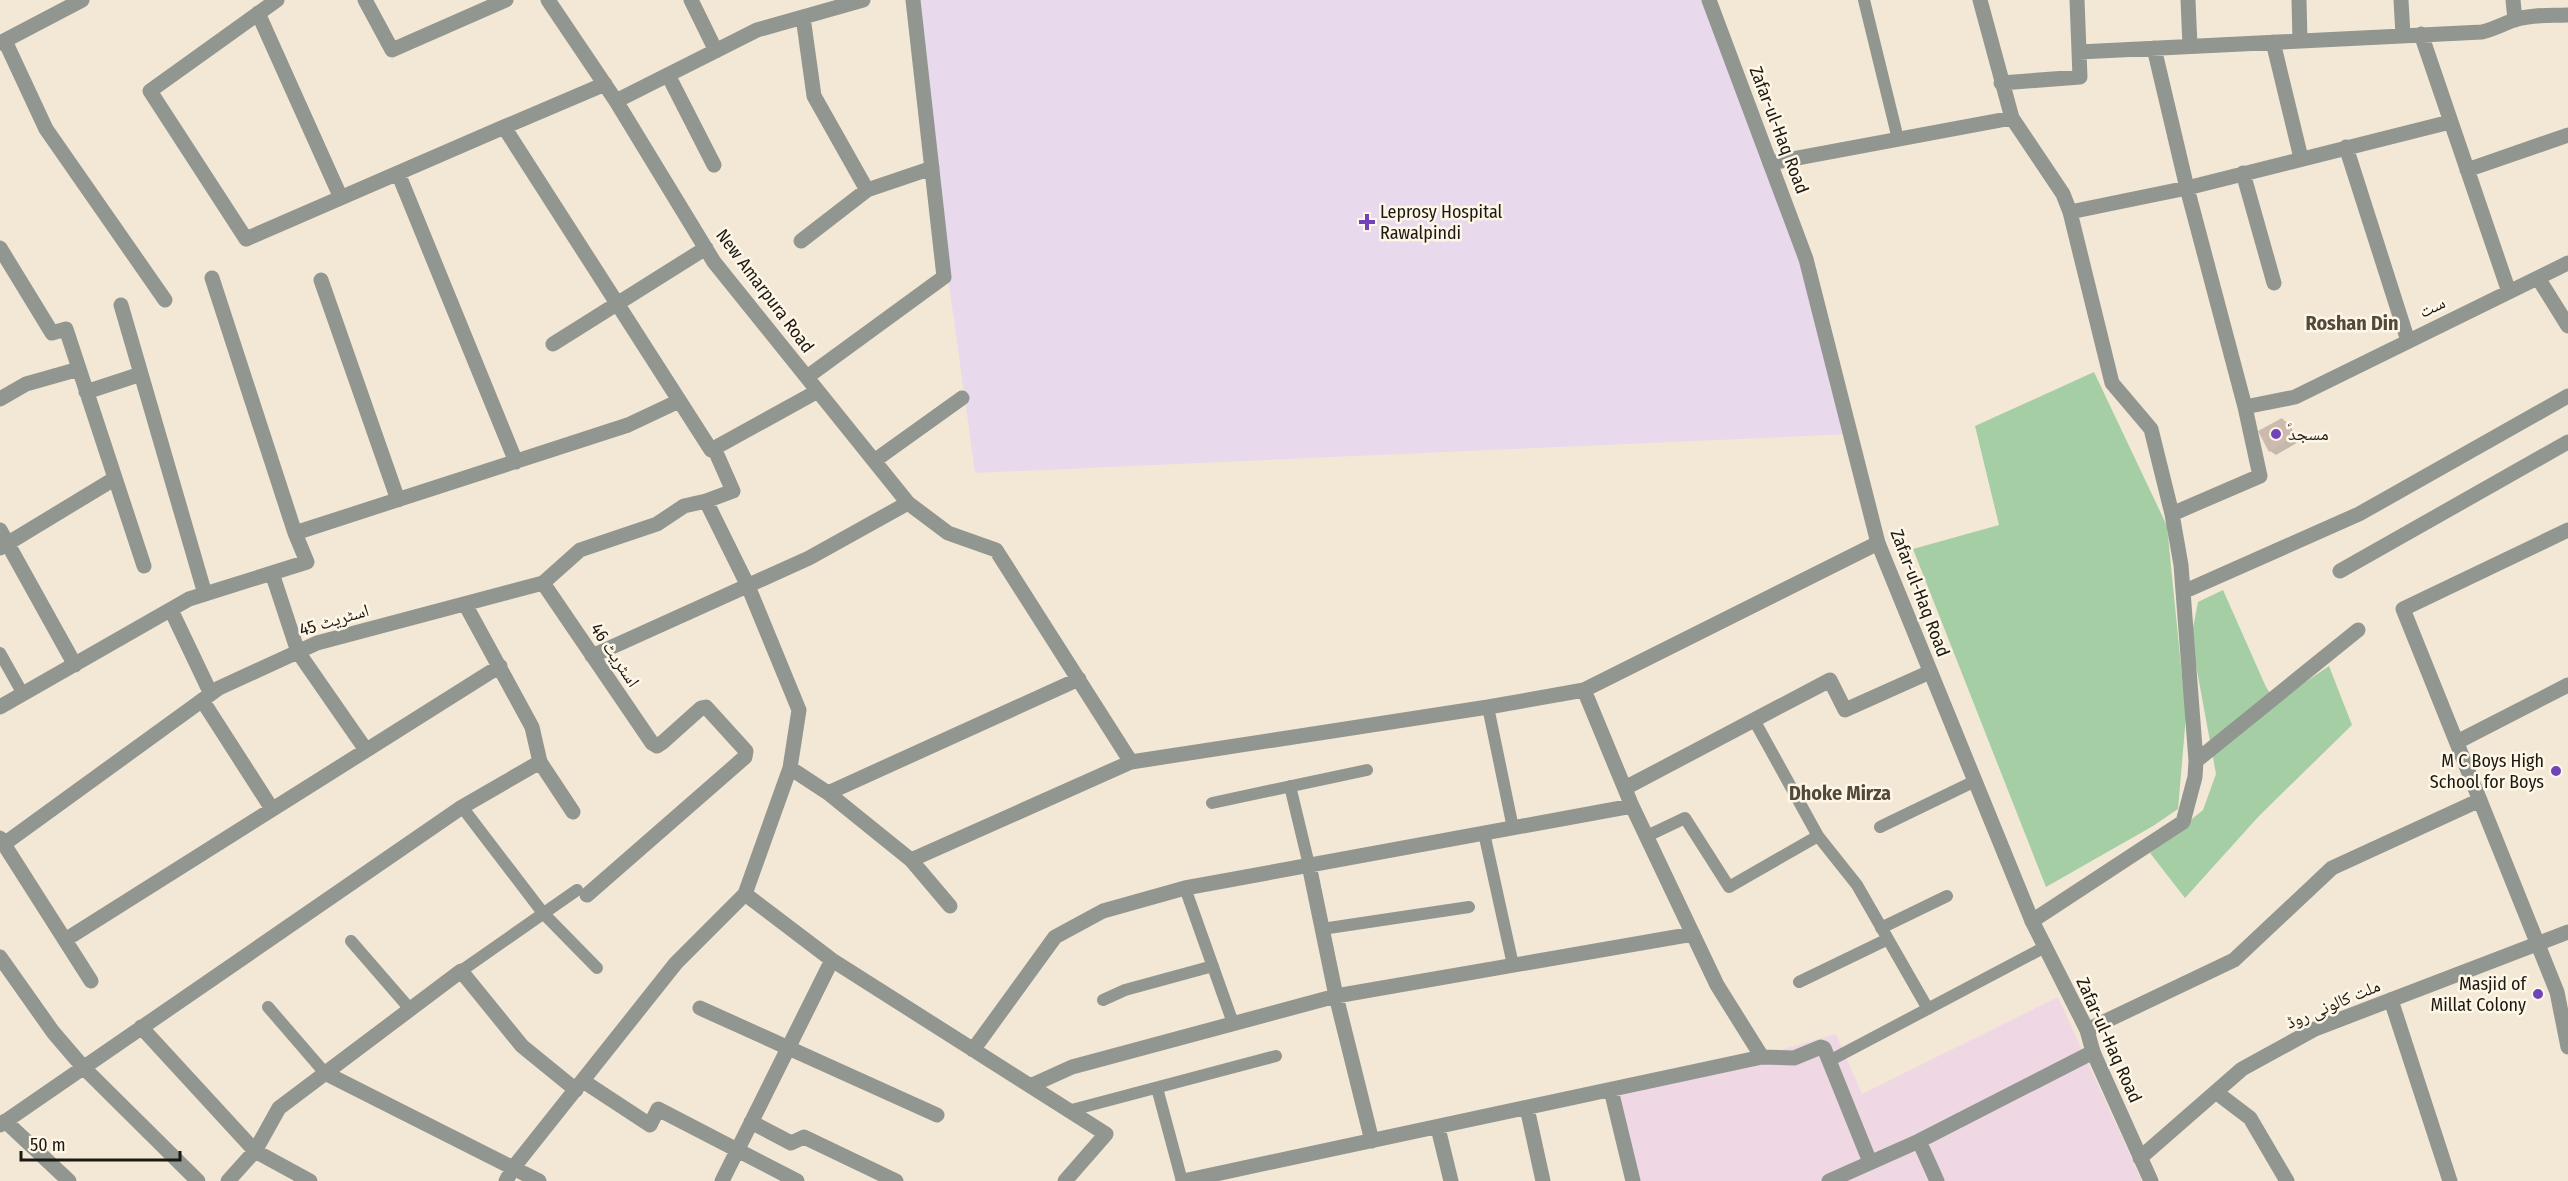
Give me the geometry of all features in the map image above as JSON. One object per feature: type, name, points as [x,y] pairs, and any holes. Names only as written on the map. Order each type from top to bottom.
[{"type":"street","points":[[82,0],[2,42],[46,129],[165,300]]},
{"type":"street","points":[[277,0],[150,91],[246,239],[605,84]]},
{"type":"street","points":[[365,0],[392,50],[506,0]]},
{"type":"street","name":"New Amarpura Road","points":[[548,0],[616,101],[706,248],[908,503],[948,533],[996,550],[1131,762]]},
{"type":"street","points":[[691,0],[716,51]]},
{"type":"street","points":[[616,101],[757,30],[862,0]]},
{"type":"street","points":[[807,377],[944,277],[913,0]]},
{"type":"street","name":"Zafar-ul-Haq Road","points":[[1709,0],[1806,259],[1878,543],[2032,921],[2087,1030],[2093,1052],[2151,1181]]},
{"type":"street","points":[[1980,0],[2012,118],[2063,194],[2070,212],[2112,383],[2151,429],[2172,514],[2183,592],[2196,761],[2195,777],[2182,822],[2032,921]]},
{"type":"street","points":[[2001,83],[2080,77],[2077,0]]},
{"type":"street","points":[[2188,0],[2190,46]]},
{"type":"street","points":[[2299,0],[2300,40]]},
{"type":"street","points":[[2401,0],[2403,35]]},
{"type":"street","points":[[2513,0],[2515,20]]},
{"type":"street","points":[[258,14],[341,198]]},
{"type":"street","points":[[2079,52],[2482,32],[2533,16],[2568,15]]},
{"type":"street","points":[[803,17],[814,96],[867,190]]},
{"type":"street","points":[[2421,34],[2509,292]]},
{"type":"street","points":[[2273,42],[2301,158]]},
{"type":"street","points":[[2154,48],[2187,188],[2245,407],[2260,476],[2172,514]]},
{"type":"street","points":[[668,75],[714,165]]},
{"type":"street","points":[[1770,163],[2012,118]]},
{"type":"street","points":[[2070,212],[2187,188],[2450,122]]},
{"type":"street","points":[[504,127],[615,304],[711,450],[818,391]]},
{"type":"street","points":[[2467,170],[2568,135]]},
{"type":"street","points":[[2346,147],[2408,341]]},
{"type":"street","points":[[801,241],[867,190],[932,168]]},
{"type":"street","points":[[398,173],[516,462]]},
{"type":"street","points":[[2243,173],[2274,284]]},
{"type":"street","points":[[0,248],[52,333],[66,330],[144,566]]},
{"type":"street","points":[[553,344],[706,248]]},
{"type":"street","name":"ست","points":[[2245,407],[2295,397],[2568,263]]},
{"type":"street","points":[[0,707],[189,599],[307,562],[295,533],[212,278]]},
{"type":"street","points":[[2538,278],[2568,326]]},
{"type":"street","points":[[321,280],[398,500]]},
{"type":"street","points":[[121,304],[205,594]]},
{"type":"street","points":[[0,399],[26,384],[79,369]]},
{"type":"street","points":[[86,392],[141,374]]},
{"type":"street","points":[[2183,592],[2359,514],[2568,396]]},
{"type":"street","points":[[874,461],[962,398]]},
{"type":"street","points":[[295,533],[628,425],[678,401]]},
{"type":"street","points":[[2340,571],[2568,442]]},
{"type":"street","name":"اسٹریٹ 45","points":[[2,841],[219,688],[317,643],[543,583],[580,550],[657,524],[684,506],[733,491],[714,448]]},
{"type":"street","points":[[75,665],[3,540],[114,479]]},
{"type":"street","points":[[509,1174],[676,963],[745,894],[790,768],[799,710],[748,586],[706,501]]},
{"type":"street","points":[[592,656],[809,558],[908,503]]},
{"type":"street","points":[[2568,530],[2403,609],[2557,992],[2568,1047]]},
{"type":"street","points":[[911,860],[1131,762],[1584,690],[1878,543]]},
{"type":"street","points":[[272,573],[298,652],[366,750]]},
{"type":"street","name":"اسٹریٹ 46","points":[[543,583],[652,743],[657,746],[701,708],[706,707],[746,752],[745,757],[582,893]]},
{"type":"street","points":[[465,604],[532,727],[540,762],[573,812]]},
{"type":"street","points":[[171,610],[206,697],[272,809]]},
{"type":"street","points":[[2196,761],[2358,630]]},
{"type":"street","points":[[65,940],[500,666]]},
{"type":"street","points":[[1625,788],[1830,680],[1845,710],[1930,672]]},
{"type":"street","points":[[828,793],[1079,679]]},
{"type":"street","points":[[2457,742],[2568,685]]},
{"type":"street","points":[[1584,690],[1632,806],[1717,985],[1762,1058]]},
{"type":"street","points":[[69,1181],[3,1123],[462,807],[540,762]]},
{"type":"street","points":[[790,768],[828,793],[911,860],[950,906]]},
{"type":"street","points":[[2087,1030],[2234,960],[2332,868],[2480,800]]},
{"type":"street","points":[[974,1050],[1055,937],[1103,911],[1185,888],[1632,806]]},
{"type":"street","points":[[2,841],[91,981]]},
{"type":"street","points":[[1309,865],[1336,996],[1372,1141]]},
{"type":"street","points":[[745,894],[832,960],[1106,1134],[1065,1181]]},
{"type":"street","name":"ملت کالونی روڈ","points":[[2140,1158],[2242,1069],[2315,1029],[2568,932]]},
{"type":"street","points":[[1030,1086],[1072,1066],[1336,996],[1693,934]]},
{"type":"street","points":[[0,957],[53,1032],[83,1067],[198,1181]]},
{"type":"street","points":[[722,1181],[832,960]]},
{"type":"street","points":[[228,1181],[255,1151],[279,1108],[461,971],[522,1046],[580,1086],[650,1125],[658,1109],[797,1181]]},
{"type":"street","points":[[2391,1000],[2450,1181]]},
{"type":"street","points":[[700,1008],[937,1115]]},
{"type":"street","points":[[141,1027],[255,1151],[310,1181]]},
{"type":"street","points":[[1183,1181],[1762,1058],[1794,1058],[1821,1047],[1829,1061],[1870,1162]]},
{"type":"street","points":[[1829,1181],[1918,1141],[2093,1052]]},
{"type":"street","points":[[325,1074],[509,1174],[539,1181]]},
{"type":"street","points":[[1611,1090],[1633,1181]]},
{"type":"street","points":[[2217,1093],[2250,1118],[2288,1181]]},
{"type":"street","points":[[1527,1108],[1543,1181]]},
{"type":"street","points":[[751,1122],[791,1143],[804,1137],[896,1181]]},
{"type":"street","points":[[1438,1128],[1451,1181]]},
{"type":"street","points":[[1918,1141],[1937,1181]]},
{"type":"lane","points":[[1864,0],[1898,139]]},
{"type":"lane","points":[[0,653],[23,694]]},
{"type":"lane","points":[[1488,707],[1513,828]]},
{"type":"lane","points":[[1754,720],[1818,836],[1857,885],[1928,1009]]},
{"type":"lane","points":[[1212,803],[1367,770]]},
{"type":"lane","points":[[1880,827],[1975,781]]},
{"type":"lane","points":[[1290,786],[1309,865]]},
{"type":"lane","points":[[462,807],[543,914],[597,968]]},
{"type":"lane","points":[[1647,836],[1685,818],[1729,887],[1818,836]]},
{"type":"lane","points":[[1484,833],[1513,965]]},
{"type":"lane","points":[[1185,888],[1233,1023]]},
{"type":"lane","points":[[461,971],[543,914],[582,893]]},
{"type":"lane","points":[[1881,928],[1947,896]]},
{"type":"lane","points":[[1322,929],[1469,907]]},
{"type":"lane","points":[[1799,982],[1888,939]]},
{"type":"lane","points":[[351,941],[410,1010]]},
{"type":"lane","points":[[1829,1061],[2045,947]]},
{"type":"lane","points":[[1103,1000],[1125,990],[1213,966]]},
{"type":"lane","points":[[268,1007],[325,1074]]},
{"type":"lane","points":[[1068,1111],[1276,1056]]},
{"type":"lane","points":[[1157,1088],[1183,1181]]},
{"type":"shaded area","name":"Leprosy Hospital Rawalpindi","points":[[910,0],[1709,0],[1806,259],[1851,434],[975,473]]},
{"type":"shaded area","points":[[2058,997],[2142,1181],[1636,1181],[1614,1097],[1836,1034],[1862,1094]]},
{"type":"green space","points":[[2094,372],[2167,526],[2186,716],[2178,809],[2153,826],[2046,887],[1913,549],[1999,525],[1975,426]]},
{"type":"green space","points":[[2223,590],[2266,687],[2276,702],[2329,666],[2352,725],[2259,816],[2185,898],[2150,853],[2203,810],[2216,774],[2191,638],[2198,602]]},
{"type":"building","name":"ؐمسجد","points":[[2282,418],[2295,437],[2269,452],[2258,431]]},
{"type":"place","name":"Leprosy Hospital Rawalpindi","points":[[1367,222]]},
{"type":"place","name":"ؐمسجد","points":[[2276,434]]},
{"type":"place","name":"M C Boys High School for Boys","points":[[2556,771]]},
{"type":"place","name":"Masjid of Millat Colony","points":[[2538,994]]},
{"type":"district","name":"Roshan Din","points":[[2352,323]]},
{"type":"district","name":"Dhoke Mirza","points":[[1840,793]]}]
